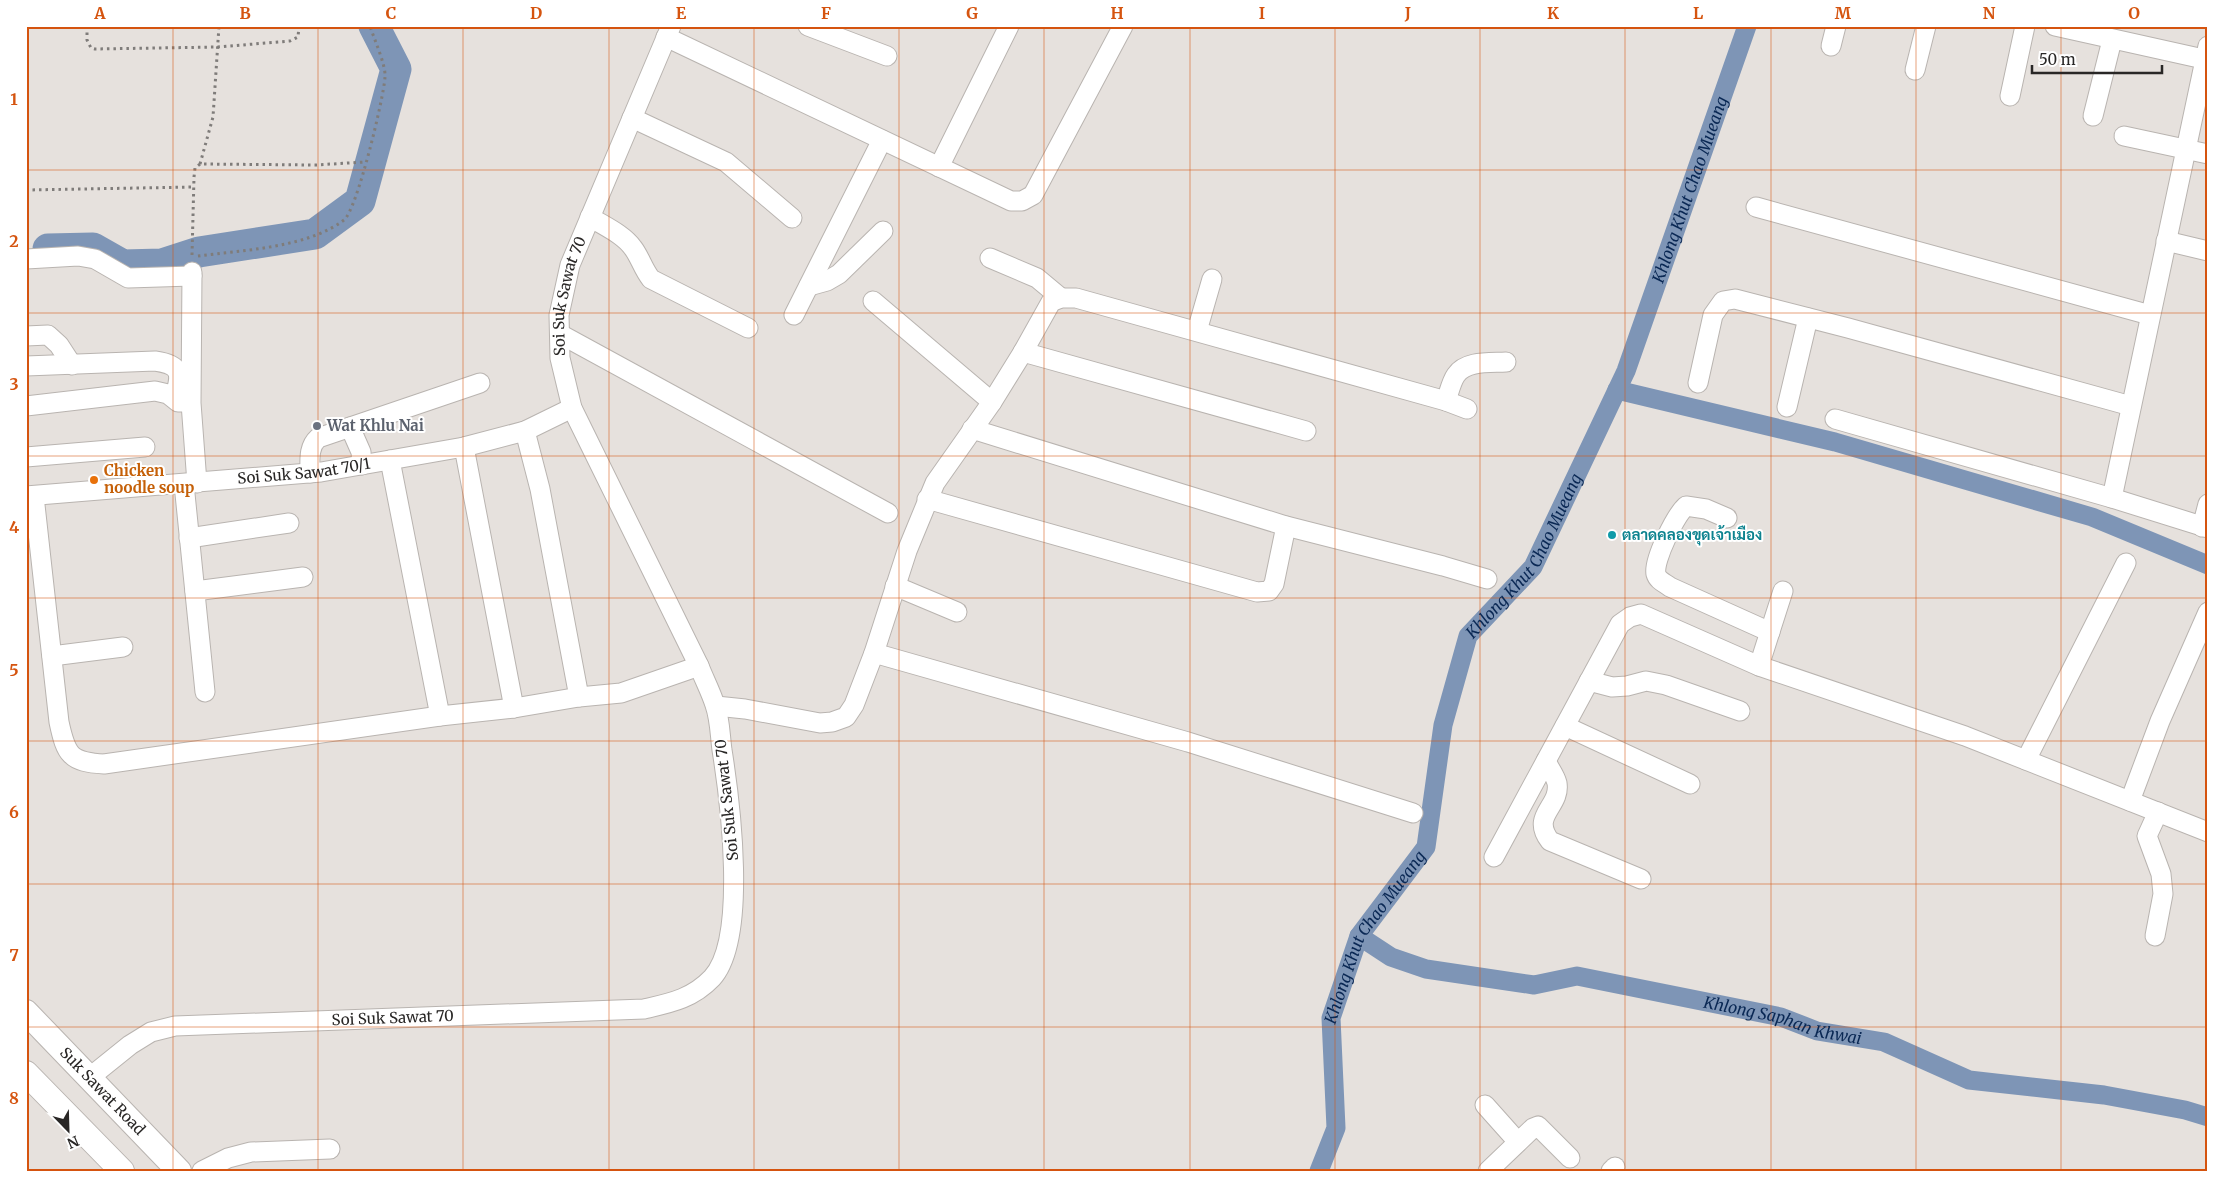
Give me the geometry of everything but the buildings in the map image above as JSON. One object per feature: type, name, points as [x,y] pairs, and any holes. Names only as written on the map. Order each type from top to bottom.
[{"type":"main road","name":"Suk Sawat Road","points":[[26,1012],[179,1171]]},
{"type":"main road","points":[[26,1073],[122,1171]]},
{"type":"street","points":[[808,26],[886,56]]},
{"type":"street","points":[[938,167],[1009,26]]},
{"type":"street","points":[[668,32],[938,167],[1011,201],[1022,201],[1034,195],[1122,26]]},
{"type":"street","points":[[1831,46],[1836,26]]},
{"type":"street","points":[[1915,70],[1926,26]]},
{"type":"street","points":[[2010,96],[2025,26]]},
{"type":"street","points":[[2055,26],[2112,40],[2207,55],[2184,149],[2112,498]]},
{"type":"street","name":"Soi Suk Sawat 70","points":[[89,1078],[130,1045],[151,1032],[175,1026],[644,1009],[684,999],[712,978],[726,953],[732,916],[734,852],[716,706],[699,666],[572,408],[560,358],[559,314],[570,265],[668,32]]},
{"type":"street","points":[[2093,116],[2112,40]]},
{"type":"street","points":[[632,118],[726,162],[792,218]]},
{"type":"street","points":[[2124,136],[2208,154]]},
{"type":"street","points":[[794,315],[882,140]]},
{"type":"street","points":[[1756,207],[2150,315]]},
{"type":"street","points":[[590,217],[625,239],[633,248],[651,279],[748,328]]},
{"type":"street","points":[[809,286],[827,281],[839,274],[883,231]]},
{"type":"street","points":[[2166,241],[2208,251]]},
{"type":"street","points":[[26,259],[78,256],[95,259],[128,278],[192,266],[182,400]]},
{"type":"street","points":[[990,258],[1037,278],[1062,298]]},
{"type":"street","points":[[1197,332],[1212,279]]},
{"type":"street","points":[[716,706],[744,709],[820,723],[832,722],[846,716],[854,705],[874,653],[927,499],[935,483],[992,402],[1023,352],[1050,302],[1062,298],[1076,298],[1446,401],[1466,409]]},
{"type":"street","points":[[1698,383],[1713,314],[1723,301],[1735,299],[2131,406]]},
{"type":"street","points":[[873,301],[992,402]]},
{"type":"street","points":[[1787,407],[1808,318]]},
{"type":"street","points":[[560,334],[888,513]]},
{"type":"street","points":[[26,336],[48,335],[59,345],[72,365]]},
{"type":"street","points":[[1023,352],[1306,431]]},
{"type":"street","points":[[26,366],[155,361],[170,363],[177,369],[180,381],[190,483],[189,538],[204,692]]},
{"type":"street","points":[[1446,401],[1457,374],[1465,368],[1478,363],[1506,362]]},
{"type":"street","points":[[310,473],[313,442],[318,438],[480,383]]},
{"type":"street","points":[[26,406],[155,391],[182,400]]},
{"type":"street","name":"Soi Suk Sawat 70/1","points":[[30,496],[310,473],[362,465],[464,447],[525,431],[572,408]]},
{"type":"street","points":[[1835,419],[2112,498],[2205,528],[2208,504]]},
{"type":"street","points":[[350,427],[361,452],[362,465]]},
{"type":"street","points":[[972,429],[1286,526],[1487,579]]},
{"type":"street","points":[[525,431],[540,489],[579,697]]},
{"type":"street","points":[[26,457],[144,447]]},
{"type":"street","points":[[464,447],[514,708]]},
{"type":"street","points":[[390,460],[440,716]]},
{"type":"street","points":[[30,496],[59,722],[64,743],[71,755],[84,763],[104,764],[440,716],[621,693],[699,666]]},
{"type":"street","points":[[927,499],[1257,592],[1268,591],[1274,584],[1286,526]]},
{"type":"street","points":[[1727,518],[1706,509],[1686,506],[1680,511],[1664,546],[1656,573],[1660,580],[1670,587],[1770,632]]},
{"type":"street","points":[[189,538],[289,523]]},
{"type":"street","points":[[2026,760],[2126,563]]},
{"type":"street","points":[[195,591],[303,577]]},
{"type":"street","points":[[896,586],[957,612]]},
{"type":"street","points":[[1759,666],[1784,591]]},
{"type":"street","points":[[2130,801],[2160,721],[2208,612]]},
{"type":"street","points":[[1494,857],[1620,624],[1630,617],[1641,614],[1759,666],[1965,736],[2208,832]]},
{"type":"street","points":[[52,656],[123,647]]},
{"type":"street","points":[[874,653],[1188,742],[1413,813]]},
{"type":"street","points":[[1589,681],[1612,687],[1627,686],[1646,681],[1660,683],[1740,711]]},
{"type":"street","points":[[1565,726],[1690,784]]},
{"type":"street","points":[[1546,762],[1557,783],[1556,791],[1542,823],[1544,833],[1550,841],[1641,880]]},
{"type":"street","points":[[2156,936],[2163,894],[2160,874],[2147,836],[2158,812]]},
{"type":"street","points":[[1485,1105],[1518,1142]]},
{"type":"street","points":[[1488,1171],[1538,1126],[1544,1129],[1570,1158]]},
{"type":"street","points":[[202,1171],[228,1158],[251,1152],[330,1149]]},
{"type":"path","points":[[87,26],[87,40],[91,48],[95,49],[218,47],[295,40],[298,38],[299,26]]},
{"type":"path","points":[[219,26],[213,117],[200,164],[195,168],[192,266],[256,248],[309,238],[343,221],[351,210],[366,162],[386,75],[370,26]]},
{"type":"path","points":[[200,164],[315,165],[366,162]]},
{"type":"path","points":[[26,190],[194,187]]},
{"type":"waterway","points":[[48,249],[93,248],[123,265],[162,264],[199,252],[315,234],[360,201],[396,69],[374,26]]},
{"type":"waterway","name":"Khlong Khut Chao Mueang","points":[[1319,1171],[1336,1128],[1331,1018],[1359,936],[1426,847],[1443,725],[1468,636],[1533,567],[1626,371],[1747,26]]},
{"type":"waterway","points":[[1617,390],[1835,442],[2092,517],[2208,565]]},
{"type":"waterway","name":"Khlong Saphan Khwai","points":[[1359,936],[1391,957],[1426,969],[1534,985],[1577,976],[1781,1017],[1817,1031],[1884,1042],[1969,1080],[2104,1095],[2185,1110],[2208,1117]]},
{"type":"place","name":"Wat Khlu Nai","points":[[317,426]]},
{"type":"place","name":"Chicken noodle soup","points":[[94,480]]},
{"type":"place","name":"ตลาดคลองขุดเจ้าเมือง","points":[[1612,535]]}]
